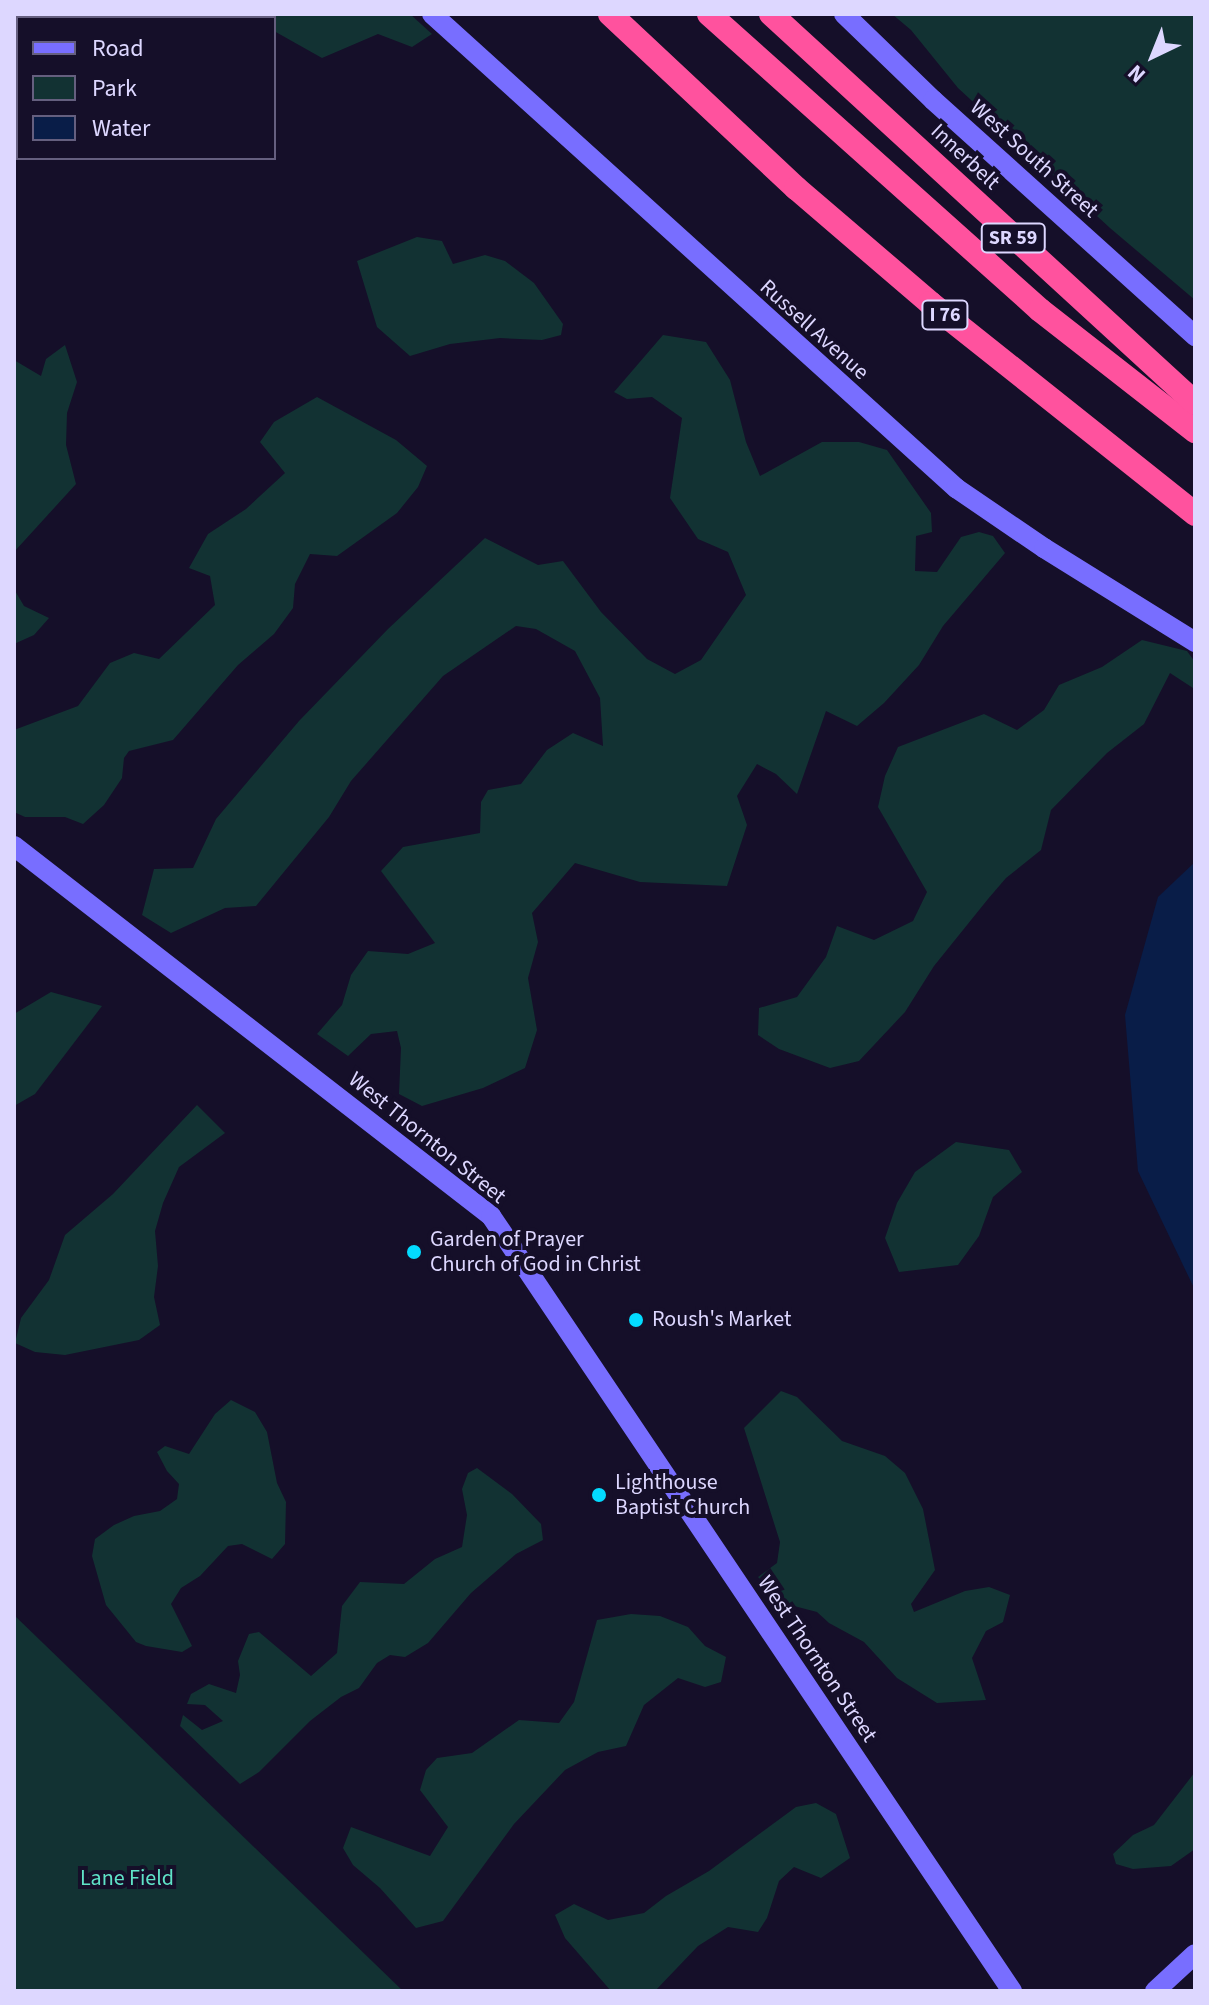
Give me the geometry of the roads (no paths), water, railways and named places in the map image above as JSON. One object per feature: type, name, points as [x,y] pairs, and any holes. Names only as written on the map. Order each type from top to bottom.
[{"type":"highway","points":[[591,14],[704,106]]},
{"type":"highway","name":"I 76","points":[[610,14],[704,106],[930,303],[1195,514]]},
{"type":"highway","points":[[709,14],[1040,310],[1195,431]]},
{"type":"highway","name":"Innerbelt","points":[[771,14],[1195,403]]},
{"type":"main road","name":"Russell Avenue","points":[[432,14],[956,488],[1021,533],[1195,642]]},
{"type":"main road","name":"West South Street","points":[[844,14],[933,100],[1195,336]]},
{"type":"main road","name":"West Thornton Street","points":[[14,846],[491,1216],[1012,1991]]},
{"type":"main road","points":[[1155,1991],[1195,1954]]},
{"type":"water","points":[[133,14],[231,14],[223,16],[127,16]]},
{"type":"water","points":[[1195,862],[1195,1290],[1138,1171],[1125,1015],[1158,897]]},
{"type":"place","name":"Garden of Prayer Church of God in Christ","points":[[414,1252]]},
{"type":"place","name":"Roush's Market","points":[[636,1320]]},
{"type":"place","name":"Lighthouse Baptist Church","points":[[599,1495]]},
{"type":"park label","name":"Lane Field","points":[[127,1879]]}]
